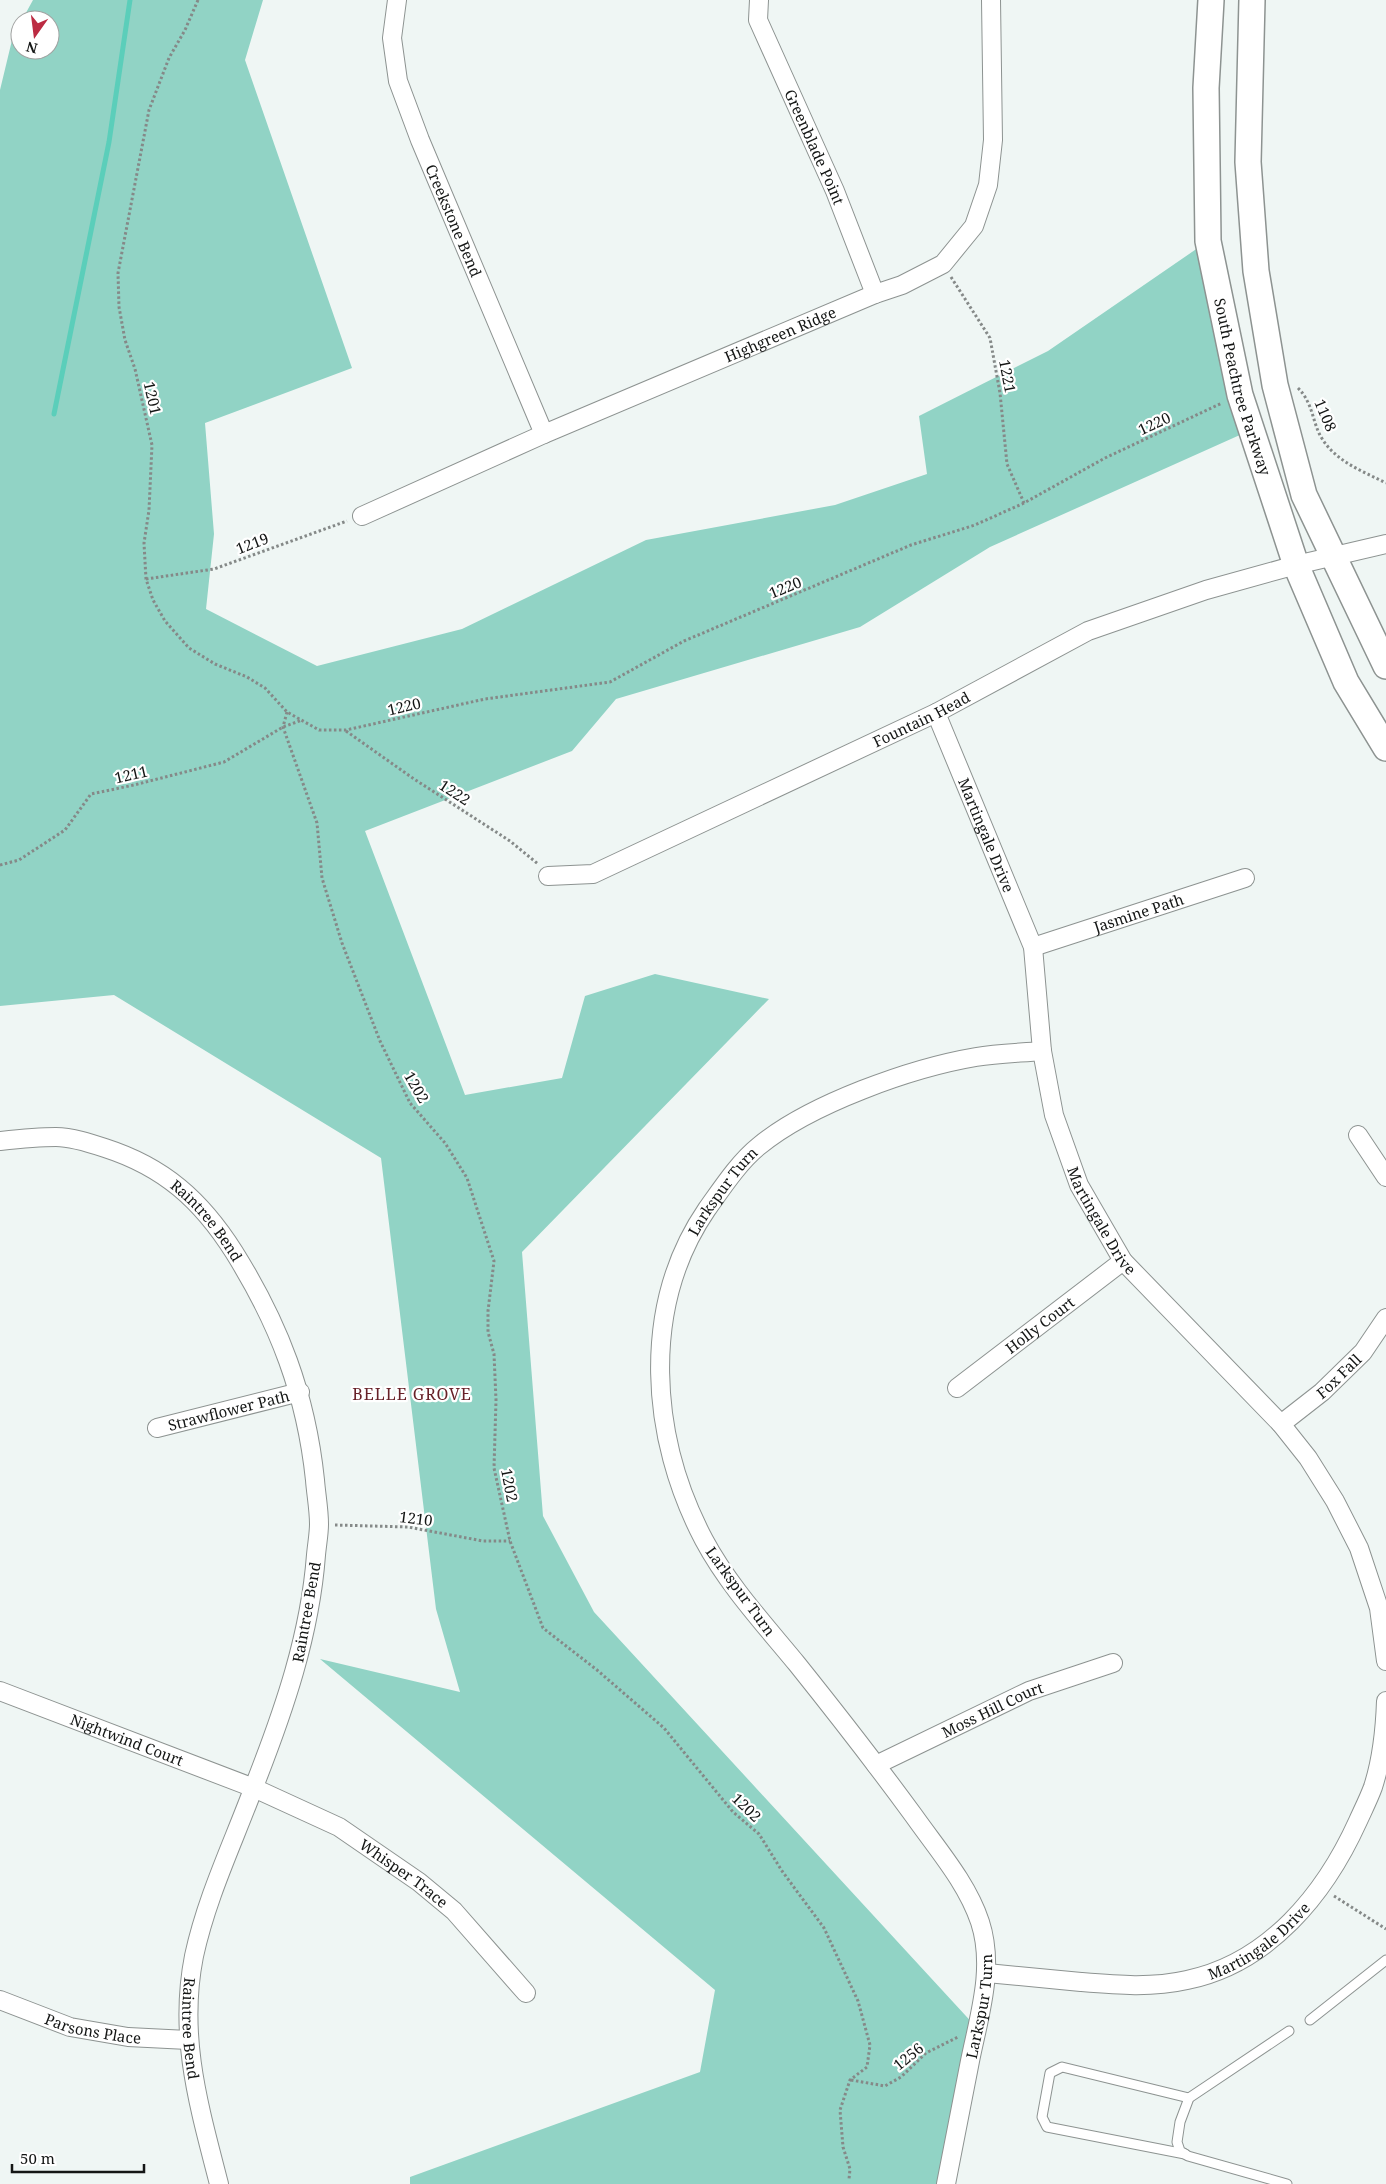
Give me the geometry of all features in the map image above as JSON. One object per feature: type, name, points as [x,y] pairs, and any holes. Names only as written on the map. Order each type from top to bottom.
[{"type":"main road","name":"South Peachtree Parkway","points":[[1211,0],[1206,88],[1208,241],[1240,395],[1296,565],[1346,682],[1386,748]]},
{"type":"main road","name":"South Peachtree Parkway","points":[[1252,0],[1248,162],[1256,271],[1275,384],[1304,495],[1386,666]]},
{"type":"street","name":"Creekstone Bend","points":[[397,0],[392,38],[398,82],[420,140],[544,434]]},
{"type":"street","name":"Greenblade Point","points":[[759,0],[758,20],[835,192],[876,294]]},
{"type":"street","name":"Highgreen Ridge","points":[[362,516],[544,434],[876,294],[902,285],[943,264],[974,226],[988,186],[993,140],[992,0]]},
{"type":"street","name":"Fountain Head","points":[[548,876],[594,874],[936,713],[1088,631],[1206,590],[1296,565],[1386,544]]},
{"type":"street","name":"Martingale Drive","points":[[936,713],[1033,947],[1042,1051],[1054,1115],[1079,1185],[1123,1261],[1281,1424],[1308,1458],[1335,1501],[1358,1548],[1378,1608],[1386,1662]]},
{"type":"street","name":"Jasmine Path","points":[[1033,947],[1245,878]]},
{"type":"street","name":"Larkspur Turn","points":[[946,2184],[987,1973],[982,1927],[972,1900],[876,1765],[749,1605],[704,1540],[671,1455],[661,1403],[659,1362],[663,1320],[680,1261],[702,1217],[756,1148],[778,1132],[864,1090],[940,1065],[978,1056],[1042,1051]]},
{"type":"street","points":[[1358,1135],[1374,1156],[1386,1177]]},
{"type":"street","name":"Raintree Bend","points":[[0,1141],[59,1137],[92,1144],[142,1161],[170,1178],[210,1218],[254,1283],[278,1332],[300,1392],[312,1457],[319,1524],[314,1585],[295,1674],[254,1788],[223,1861],[194,1956],[190,1990],[188,2040],[191,2068],[219,2184]]},
{"type":"street","name":"Holly Court","points":[[957,1388],[1123,1261]]},
{"type":"street","name":"Fox Fall","points":[[1281,1424],[1322,1392],[1363,1352],[1386,1318]]},
{"type":"street","name":"Strawflower Path","points":[[157,1428],[300,1392]]},
{"type":"street","name":"Moss Hill Court","points":[[876,1765],[1029,1691],[1113,1663]]},
{"type":"street","name":"Nightwind Court","points":[[0,1691],[254,1788]]},
{"type":"street","name":"Martingale Drive","points":[[987,1973],[1116,1986],[1187,1980],[1233,1964],[1264,1947],[1282,1931],[1321,1888],[1379,1789],[1386,1701]]},
{"type":"street","name":"Whisper Trace","points":[[254,1788],[339,1827],[419,1882],[454,1911],[526,1993]]},
{"type":"street","name":"Parsons Place","points":[[0,2000],[70,2027],[128,2037],[188,2040]]},
{"type":"lane","points":[[1310,2020],[1386,1960]]},
{"type":"lane","points":[[1184,2154],[1180,2151],[1177,2142],[1180,2122],[1189,2098],[1289,2031]]},
{"type":"lane","points":[[1189,2098],[1062,2067],[1050,2073],[1042,2116],[1047,2127],[1184,2154],[1287,2184]]},
{"type":"path","name":"1201","points":[[198,0],[185,30],[169,58],[149,110],[118,272],[119,307],[125,340],[135,369],[152,445],[144,543],[146,579],[153,600],[165,621],[189,648],[215,664],[247,677],[265,688],[286,712],[319,730]]},
{"type":"path","name":"1221","points":[[943,264],[990,338],[1000,393],[1007,464],[1024,502]]},
{"type":"path","name":"1108","points":[[1275,384],[1291,381],[1305,395],[1320,436],[1334,454],[1347,464],[1386,483]]},
{"type":"path","name":"1220","points":[[319,730],[346,730],[485,699],[610,682],[684,641],[911,546],[976,525],[1024,502],[1105,458],[1240,395]]},
{"type":"path","name":"1219","points":[[146,579],[214,569],[362,516]]},
{"type":"path","points":[[283,727],[286,712]]},
{"type":"path","name":"1211","points":[[0,865],[19,860],[65,830],[91,794],[134,786],[224,762],[283,727],[302,720]]},
{"type":"path","name":"1202","points":[[283,727],[317,823],[322,878],[342,943],[380,1041],[410,1103],[445,1143],[467,1178],[494,1261],[488,1311],[488,1332],[494,1354],[496,1400],[494,1468],[510,1542],[543,1628],[597,1670],[664,1728],[733,1812],[759,1834],[782,1871],[824,1928],[858,2001],[870,2045],[867,2067],[850,2080],[840,2110],[842,2147],[850,2170],[849,2179]]},
{"type":"path","name":"1222","points":[[346,730],[414,779],[510,841],[532,858],[548,876]]},
{"type":"path","name":"1210","points":[[319,1524],[408,1527],[483,1541],[510,1542]]},
{"type":"path","points":[[1321,1888],[1386,1930]]},
{"type":"path","name":"1256","points":[[850,2080],[885,2086],[901,2077],[926,2053],[977,2028]]},
{"type":"green space","points":[[33,0],[263,0],[245,60],[352,368],[205,423],[214,534],[206,609],[317,666],[462,629],[646,540],[835,505],[927,474],[919,416],[1048,351],[1208,241],[1251,430],[990,547],[860,627],[616,699],[572,751],[365,831],[465,1095],[562,1078],[585,996],[655,974],[769,999],[522,1252],[543,1516],[594,1612],[977,2028],[946,2184],[410,2184],[410,2177],[700,2072],[715,1990],[320,1659],[460,1692],[436,1609],[381,1158],[114,995],[0,1006],[0,90],[10,48],[10,60],[60,60],[60,10],[28,10]]},
{"type":"waterway","points":[[54,414],[109,142],[130,0]]},
{"type":"district","name":"BELLE GROVE","points":[[412,1394]]}]
